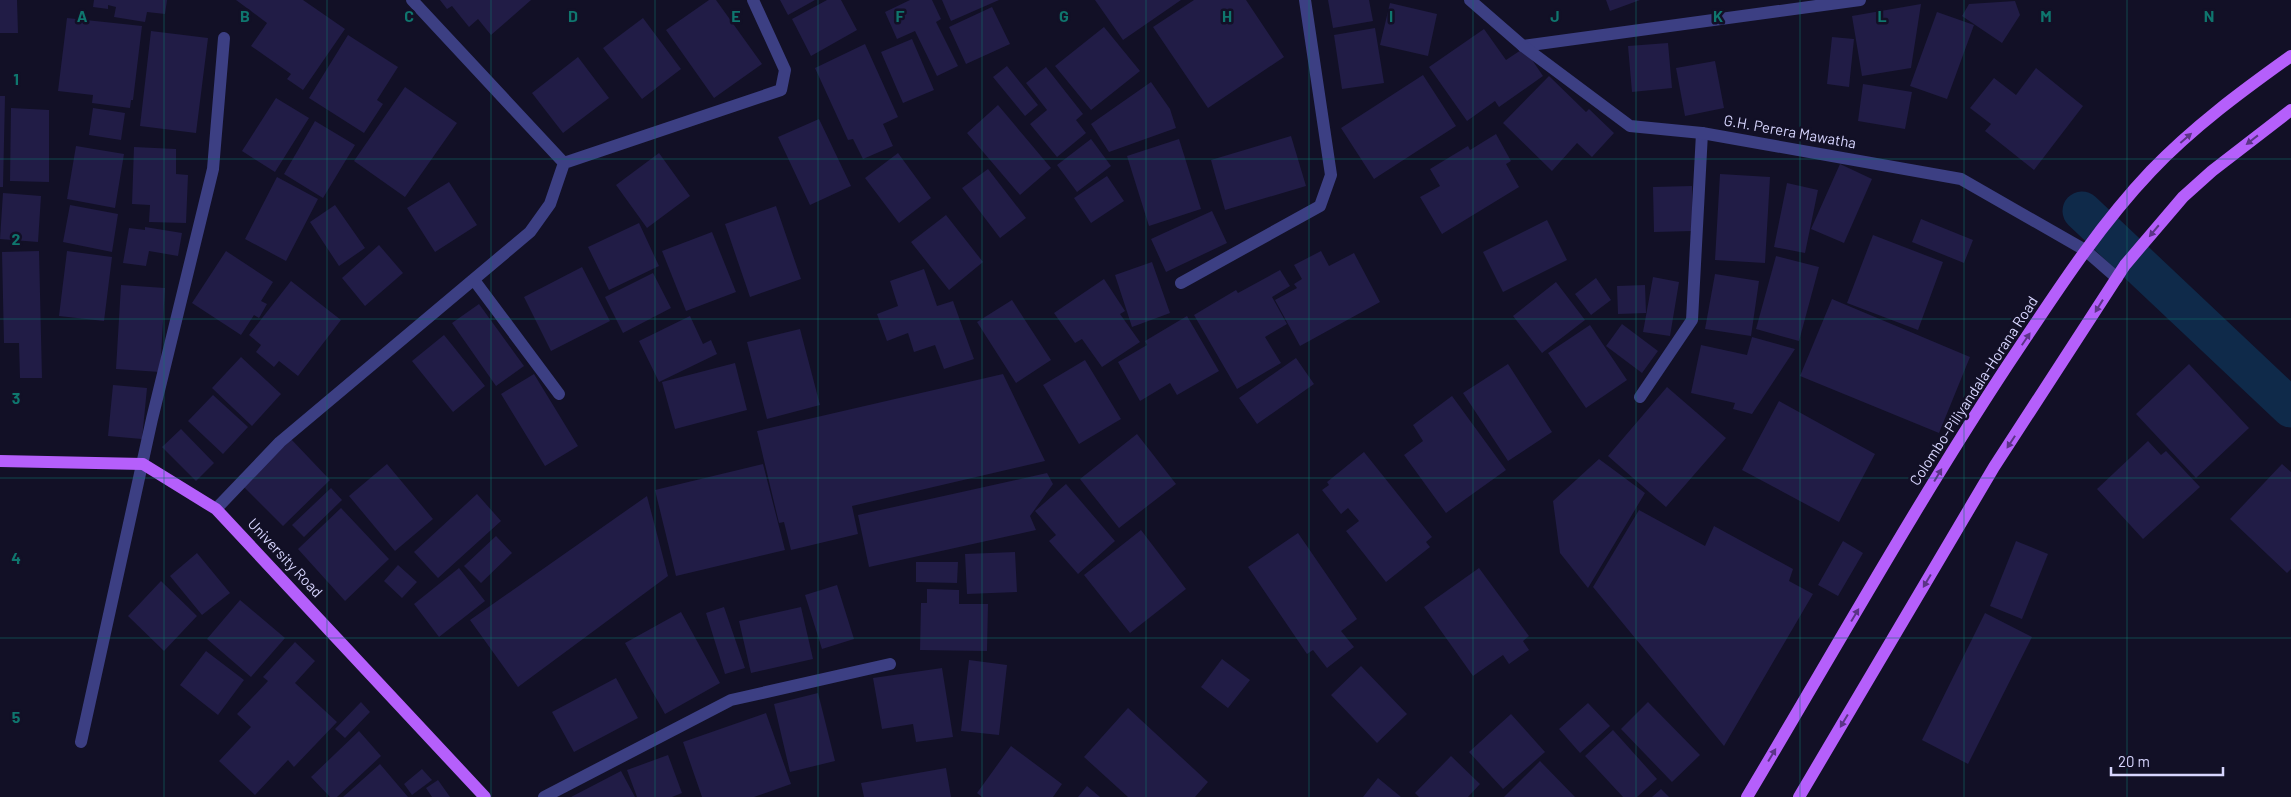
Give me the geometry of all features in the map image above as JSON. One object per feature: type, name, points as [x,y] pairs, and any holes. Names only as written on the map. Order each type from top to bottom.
[{"type":"main road","name":"Colombo-Piliyandala-Horana Road","points":[[1747,797],[1957,443],[2094,236],[2151,171],[2230,100],[2291,56]]},
{"type":"main road","points":[[1799,797],[1994,467],[2126,265],[2183,197],[2212,171],[2291,110]]},
{"type":"main road","name":"University Road","points":[[0,461],[143,464],[216,508],[485,797]]},
{"type":"street","points":[[412,0],[564,163]]},
{"type":"street","points":[[564,163],[781,90],[785,70],[753,0]]},
{"type":"street","points":[[1181,283],[1320,206],[1331,175],[1305,0]]},
{"type":"street","name":"G.H. Perera Mawatha","points":[[1470,0],[1523,46],[1630,126],[1702,133],[1961,179],[2085,250],[2117,278]]},
{"type":"street","points":[[1523,46],[1860,0]]},
{"type":"street","points":[[81,742],[152,419],[213,170],[224,38]]},
{"type":"street","points":[[1640,397],[1692,320],[1702,133]]},
{"type":"street","points":[[216,508],[280,442],[530,232],[550,204],[564,163]]},
{"type":"street","points":[[474,280],[559,394]]},
{"type":"street","points":[[544,797],[731,700],[890,664]]},
{"type":"building","points":[[0,0],[17,0],[18,33],[0,33]]},
{"type":"building","points":[[94,0],[167,0],[165,14],[147,12],[145,22],[114,17],[116,7],[108,5],[108,9],[93,7]]},
{"type":"building","points":[[236,0],[303,0],[345,29],[303,90],[287,79],[291,74],[251,46],[267,23]]},
{"type":"building","points":[[440,0],[531,0],[491,35],[478,19],[469,27],[452,6],[447,9]]},
{"type":"building","points":[[709,0],[716,0],[762,64],[714,98],[666,30]]},
{"type":"building","points":[[780,0],[815,0],[788,15]]},
{"type":"building","points":[[827,0],[841,0],[857,30],[811,56],[792,19]]},
{"type":"building","points":[[910,0],[932,0],[941,19],[936,22],[958,66],[937,76],[915,31],[897,39],[885,12]]},
{"type":"building","points":[[942,0],[999,0],[951,21]]},
{"type":"building","points":[[1095,0],[1181,0],[1123,40]]},
{"type":"building","points":[[1194,0],[1246,0],[1284,57],[1208,108],[1153,27]]},
{"type":"building","points":[[1328,0],[1369,0],[1373,21],[1333,28]]},
{"type":"building","points":[[1606,0],[1640,0],[1610,11]]},
{"type":"building","points":[[2015,1],[2020,15],[2002,43],[1962,16],[1969,4]]},
{"type":"building","points":[[1390,3],[1437,14],[1428,56],[1380,45]]},
{"type":"building","points":[[1921,4],[1911,68],[1862,76],[1852,16]]},
{"type":"building","points":[[992,7],[1010,44],[966,64],[949,27]]},
{"type":"building","points":[[1937,12],[1974,25],[1947,99],[1910,86]]},
{"type":"building","points":[[67,18],[142,26],[133,100],[131,100],[130,108],[92,103],[93,95],[58,91]]},
{"type":"building","points":[[643,18],[681,69],[642,99],[603,48]]},
{"type":"building","points":[[1104,27],[1140,71],[1091,110],[1055,66]]},
{"type":"building","points":[[1375,28],[1384,83],[1342,89],[1334,35]]},
{"type":"building","points":[[1484,29],[1506,60],[1524,48],[1543,76],[1499,107],[1495,101],[1467,121],[1429,67]]},
{"type":"building","points":[[151,31],[208,38],[196,133],[140,126]]},
{"type":"building","points":[[348,35],[398,67],[377,100],[383,104],[364,133],[309,98]]},
{"type":"building","points":[[1832,37],[1854,39],[1849,87],[1827,84]]},
{"type":"building","points":[[912,39],[934,90],[903,103],[881,52]]},
{"type":"building","points":[[1668,43],[1672,88],[1632,92],[1628,46]]},
{"type":"building","points":[[865,44],[898,117],[883,124],[893,146],[863,159],[853,139],[848,140],[815,68]]},
{"type":"building","points":[[578,57],[609,98],[563,133],[532,93]]},
{"type":"building","points":[[1715,61],[1724,108],[1685,116],[1676,68]]},
{"type":"building","points":[[1007,66],[1038,105],[1025,116],[993,77]]},
{"type":"building","points":[[1046,67],[1083,114],[1076,120],[1086,133],[1057,157],[1030,124],[1047,110],[1026,83]]},
{"type":"building","points":[[2036,68],[2083,106],[2034,170],[1985,131],[1991,124],[1970,108],[1994,78],[2016,95]]},
{"type":"building","points":[[1423,75],[1456,126],[1374,179],[1341,128]]},
{"type":"building","points":[[1549,76],[1586,112],[1589,109],[1614,133],[1592,157],[1577,143],[1552,171],[1503,123]]},
{"type":"building","points":[[1151,82],[1170,109],[1176,128],[1109,152],[1091,124]]},
{"type":"building","points":[[1863,84],[1912,92],[1905,129],[1858,121]]},
{"type":"building","points":[[405,87],[457,123],[405,197],[354,161]]},
{"type":"building","points":[[0,96],[5,96],[3,187],[0,187]]},
{"type":"building","points":[[276,98],[309,118],[275,172],[242,151]]},
{"type":"building","points":[[998,105],[1051,168],[1020,195],[967,133]]},
{"type":"building","points":[[11,108],[49,110],[49,182],[10,181]]},
{"type":"building","points":[[93,108],[125,113],[121,140],[89,135]]},
{"type":"building","points":[[819,119],[851,186],[810,205],[778,137]]},
{"type":"building","points":[[315,121],[355,145],[323,198],[284,174]]},
{"type":"building","points":[[1496,134],[1511,161],[1506,164],[1519,187],[1442,234],[1420,197],[1440,186],[1430,169],[1468,146],[1470,150]]},
{"type":"building","points":[[1291,136],[1306,186],[1225,210],[1211,160]]},
{"type":"building","points":[[1091,139],[1111,166],[1077,192],[1057,165]]},
{"type":"building","points":[[1179,139],[1201,209],[1149,226],[1127,156]]},
{"type":"building","points":[[76,146],[124,154],[115,208],[67,199]]},
{"type":"building","points":[[134,147],[176,149],[176,174],[188,175],[186,223],[149,222],[150,205],[132,204]]},
{"type":"building","points":[[659,153],[690,196],[647,228],[616,185]]},
{"type":"building","points":[[898,153],[931,198],[899,223],[865,178]]},
{"type":"building","points":[[1840,164],[1872,179],[1844,243],[1811,229]]},
{"type":"building","points":[[988,169],[1026,218],[1000,238],[962,188]]},
{"type":"building","points":[[1720,174],[1770,177],[1765,263],[1715,260]]},
{"type":"building","points":[[1107,176],[1124,201],[1091,223],[1074,198]]},
{"type":"building","points":[[277,177],[318,199],[286,261],[245,239]]},
{"type":"building","points":[[449,182],[477,225],[435,252],[407,208]]},
{"type":"building","points":[[1787,183],[1818,190],[1805,253],[1774,247]]},
{"type":"building","points":[[1692,186],[1693,231],[1654,232],[1653,187]]},
{"type":"building","points":[[3,193],[41,196],[38,242],[0,239]]},
{"type":"building","points":[[70,205],[118,214],[112,252],[63,242]]},
{"type":"building","points":[[335,205],[365,248],[339,266],[310,222]]},
{"type":"building","points":[[776,206],[801,279],[750,297],[725,224]]},
{"type":"building","points":[[1212,211],[1227,243],[1166,272],[1151,239]]},
{"type":"building","points":[[946,215],[983,262],[949,290],[911,242]]},
{"type":"building","points":[[1921,219],[1973,240],[1964,263],[1912,242]]},
{"type":"building","points":[[1547,220],[1567,260],[1503,292],[1483,252]]},
{"type":"building","points":[[639,223],[659,266],[609,290],[588,247]]},
{"type":"building","points":[[145,227],[182,233],[178,256],[149,251],[146,266],[123,263],[129,228],[145,230]]},
{"type":"building","points":[[712,232],[736,292],[686,311],[662,251]]},
{"type":"building","points":[[1873,235],[1943,262],[1918,330],[1847,303]]},
{"type":"building","points":[[379,245],[403,273],[365,306],[342,278]]},
{"type":"building","points":[[39,251],[42,378],[20,378],[19,343],[4,343],[2,252]]},
{"type":"building","points":[[67,251],[112,257],[104,321],[59,316]]},
{"type":"building","points":[[226,251],[273,282],[261,301],[267,304],[259,318],[254,315],[241,335],[192,303]]},
{"type":"building","points":[[1321,251],[1329,266],[1354,253],[1380,302],[1300,346],[1275,300],[1297,288],[1294,284],[1302,279],[1294,265]]},
{"type":"building","points":[[1776,256],[1819,267],[1799,341],[1756,329]]},
{"type":"building","points":[[1152,262],[1170,313],[1132,327],[1115,275]]},
{"type":"building","points":[[582,267],[610,321],[551,351],[524,297]]},
{"type":"building","points":[[924,269],[937,306],[953,301],[974,359],[944,369],[935,345],[914,352],[908,333],[887,341],[877,314],[898,306],[890,281]]},
{"type":"building","points":[[1280,270],[1290,286],[1272,297],[1287,324],[1265,337],[1281,363],[1237,389],[1194,315],[1236,290],[1238,293]]},
{"type":"building","points":[[653,273],[671,308],[623,333],[605,297]]},
{"type":"building","points":[[1715,274],[1759,281],[1751,336],[1705,329]]},
{"type":"building","points":[[1653,277],[1679,282],[1670,336],[1643,332]]},
{"type":"building","points":[[1596,278],[1611,300],[1591,315],[1575,294]]},
{"type":"building","points":[[1104,279],[1125,311],[1120,314],[1140,342],[1102,367],[1082,339],[1075,343],[1054,313]]},
{"type":"building","points":[[291,281],[341,320],[298,376],[279,361],[274,367],[256,352],[261,345],[249,335]]},
{"type":"building","points":[[1556,282],[1585,320],[1542,353],[1513,316]]},
{"type":"building","points":[[121,285],[165,288],[160,372],[116,369]]},
{"type":"building","points":[[1645,285],[1646,313],[1618,314],[1617,286]]},
{"type":"building","points":[[1832,299],[1970,357],[1939,433],[1800,376]]},
{"type":"building","points":[[1012,300],[1051,360],[1016,383],[977,322]]},
{"type":"building","points":[[479,304],[524,366],[496,386],[452,323]]},
{"type":"building","points":[[690,316],[703,344],[711,340],[717,354],[659,382],[639,341]]},
{"type":"building","points":[[1187,316],[1219,371],[1177,395],[1170,383],[1140,401],[1118,362],[1147,345],[1145,341]]},
{"type":"building","points":[[1622,324],[1658,351],[1642,373],[1606,346]]},
{"type":"building","points":[[1590,325],[1627,380],[1586,408],[1548,353]]},
{"type":"building","points":[[800,329],[820,405],[767,419],[747,342]]},
{"type":"building","points":[[444,335],[485,386],[453,412],[412,361]]},
{"type":"building","points":[[1752,337],[1795,349],[1752,414],[1733,409],[1735,403],[1691,393],[1701,345],[1747,355]]},
{"type":"building","points":[[241,357],[281,394],[252,426],[212,388]]},
{"type":"building","points":[[1296,358],[1314,384],[1257,424],[1239,398]]},
{"type":"building","points":[[1085,360],[1121,419],[1079,444],[1043,385]]},
{"type":"building","points":[[735,363],[747,410],[675,429],[662,382]]},
{"type":"building","points":[[1508,364],[1552,432],[1508,461],[1463,393]]},
{"type":"building","points":[[2189,364],[2249,428],[2196,478],[2136,414]]},
{"type":"building","points":[[534,374],[578,446],[545,466],[501,394]]},
{"type":"building","points":[[1003,374],[1045,461],[852,506],[858,534],[791,550],[784,522],[779,523],[757,431]]},
{"type":"building","points":[[113,385],[147,388],[142,439],[108,436]]},
{"type":"building","points":[[1667,387],[1726,438],[1666,507],[1608,456]]},
{"type":"building","points":[[213,395],[248,427],[223,454],[188,421]]},
{"type":"building","points":[[1452,396],[1506,470],[1446,513],[1404,455],[1423,441],[1413,425]]},
{"type":"building","points":[[1779,401],[1875,454],[1839,522],[1742,470]]},
{"type":"building","points":[[181,429],[214,463],[196,481],[162,447]]},
{"type":"building","points":[[1137,434],[1176,484],[1119,528],[1080,479]]},
{"type":"building","points":[[290,438],[330,480],[283,526],[243,486]]},
{"type":"building","points":[[2148,441],[2161,455],[2166,451],[2200,487],[2143,539],[2097,489]]},
{"type":"building","points":[[1364,452],[1432,537],[1426,542],[1430,547],[1386,582],[1346,531],[1359,521],[1348,508],[1341,514],[1322,490],[1329,485],[1327,482]]},
{"type":"building","points":[[1599,459],[1645,493],[1588,588],[1560,553],[1553,501]]},
{"type":"building","points":[[387,464],[433,519],[395,551],[349,496]]},
{"type":"building","points":[[763,464],[785,550],[676,576],[655,490]]},
{"type":"building","points":[[2282,464],[2291,472],[2291,569],[2287,573],[2230,519]]},
{"type":"building","points":[[1047,473],[1053,484],[1030,516],[1036,530],[869,567],[858,515]]},
{"type":"building","points":[[1066,484],[1115,541],[1078,574],[1049,541],[1056,535],[1035,511]]},
{"type":"building","points":[[331,488],[342,500],[304,537],[292,525]]},
{"type":"building","points":[[477,494],[501,521],[438,578],[414,552]]},
{"type":"building","points":[[647,496],[668,576],[518,687],[470,620]]},
{"type":"building","points":[[341,508],[389,559],[345,601],[298,549]]},
{"type":"building","points":[[1639,510],[1705,546],[1714,526],[1793,569],[1789,581],[1813,594],[1724,746],[1593,587]]},
{"type":"building","points":[[1141,530],[1186,589],[1130,633],[1084,575]]},
{"type":"building","points":[[1298,533],[1357,619],[1341,631],[1354,647],[1327,668],[1313,650],[1307,654],[1248,567]]},
{"type":"building","points":[[496,536],[512,553],[481,583],[464,566]]},
{"type":"building","points":[[1843,541],[1863,553],[1838,596],[1818,585]]},
{"type":"building","points":[[2016,541],[2048,554],[2022,619],[1990,606]]},
{"type":"building","points":[[1015,552],[1017,592],[967,594],[965,554]]},
{"type":"building","points":[[197,553],[230,593],[202,615],[170,576]]},
{"type":"building","points":[[916,562],[958,562],[957,583],[916,582]]},
{"type":"building","points":[[398,565],[417,582],[402,598],[384,581]]},
{"type":"building","points":[[459,568],[485,601],[439,637],[414,604]]},
{"type":"building","points":[[1479,568],[1529,636],[1523,641],[1529,650],[1509,664],[1503,655],[1473,676],[1424,607]]},
{"type":"building","points":[[161,581],[197,616],[164,651],[128,616]]},
{"type":"building","points":[[837,585],[854,639],[822,649],[805,595]]},
{"type":"building","points":[[927,589],[959,590],[959,604],[988,604],[987,651],[920,650],[921,603],[927,603]]},
{"type":"building","points":[[240,600],[285,638],[251,677],[207,639]]},
{"type":"building","points":[[724,607],[745,668],[725,674],[706,613]]},
{"type":"building","points":[[801,607],[813,659],[751,673],[739,621]]},
{"type":"building","points":[[681,612],[720,683],[665,714],[625,643]]},
{"type":"building","points":[[1985,613],[2032,637],[1968,764],[1922,740]]},
{"type":"building","points":[[295,642],[315,661],[295,683],[337,722],[294,767],[288,760],[255,795],[219,761],[251,727],[237,714],[268,681],[263,677]]},
{"type":"building","points":[[206,651],[244,680],[218,715],[180,685]]},
{"type":"building","points":[[1222,659],[1250,680],[1228,708],[1201,687]]},
{"type":"building","points":[[969,660],[1007,665],[999,735],[961,731]]},
{"type":"building","points":[[1361,666],[1407,714],[1377,743],[1331,695]]},
{"type":"building","points":[[942,668],[953,737],[916,742],[913,724],[882,729],[873,678]]},
{"type":"building","points":[[616,678],[638,718],[574,752],[552,712]]},
{"type":"building","points":[[818,693],[835,761],[790,772],[774,704]]},
{"type":"building","points":[[361,702],[370,712],[345,738],[335,729]]},
{"type":"building","points":[[1648,702],[1700,755],[1672,782],[1621,729]]},
{"type":"building","points":[[1588,703],[1610,726],[1580,753],[1559,729]]},
{"type":"building","points":[[1128,708],[1208,782],[1195,797],[1128,797],[1084,757]]},
{"type":"building","points":[[766,713],[791,784],[754,797],[702,797],[683,742]]},
{"type":"building","points":[[1511,714],[1545,752],[1503,789],[1469,752]]},
{"type":"building","points":[[1613,730],[1657,779],[1637,797],[1623,797],[1585,756]]},
{"type":"building","points":[[359,731],[381,756],[337,797],[330,797],[311,777]]},
{"type":"building","points":[[1011,746],[1062,784],[1053,797],[982,797],[977,793]]},
{"type":"building","points":[[668,755],[682,793],[672,797],[637,797],[627,770]]},
{"type":"building","points":[[1451,756],[1480,784],[1468,797],[1419,797],[1415,793]]},
{"type":"building","points":[[1540,761],[1575,797],[1504,797]]},
{"type":"building","points":[[380,764],[408,797],[343,797]]},
{"type":"building","points":[[946,768],[951,797],[864,797],[861,783]]},
{"type":"building","points":[[422,769],[432,780],[412,795],[404,784]]},
{"type":"building","points":[[621,771],[635,797],[571,797]]},
{"type":"building","points":[[1378,778],[1401,797],[1363,797]]},
{"type":"building","points":[[438,780],[450,797],[432,797],[426,788]]},
{"type":"building","points":[[1087,786],[1100,797],[1078,797]]},
{"type":"building","points":[[1661,789],[1669,797],[1652,797]]},
{"type":"waterway","points":[[2082,211],[2291,408]]}]
